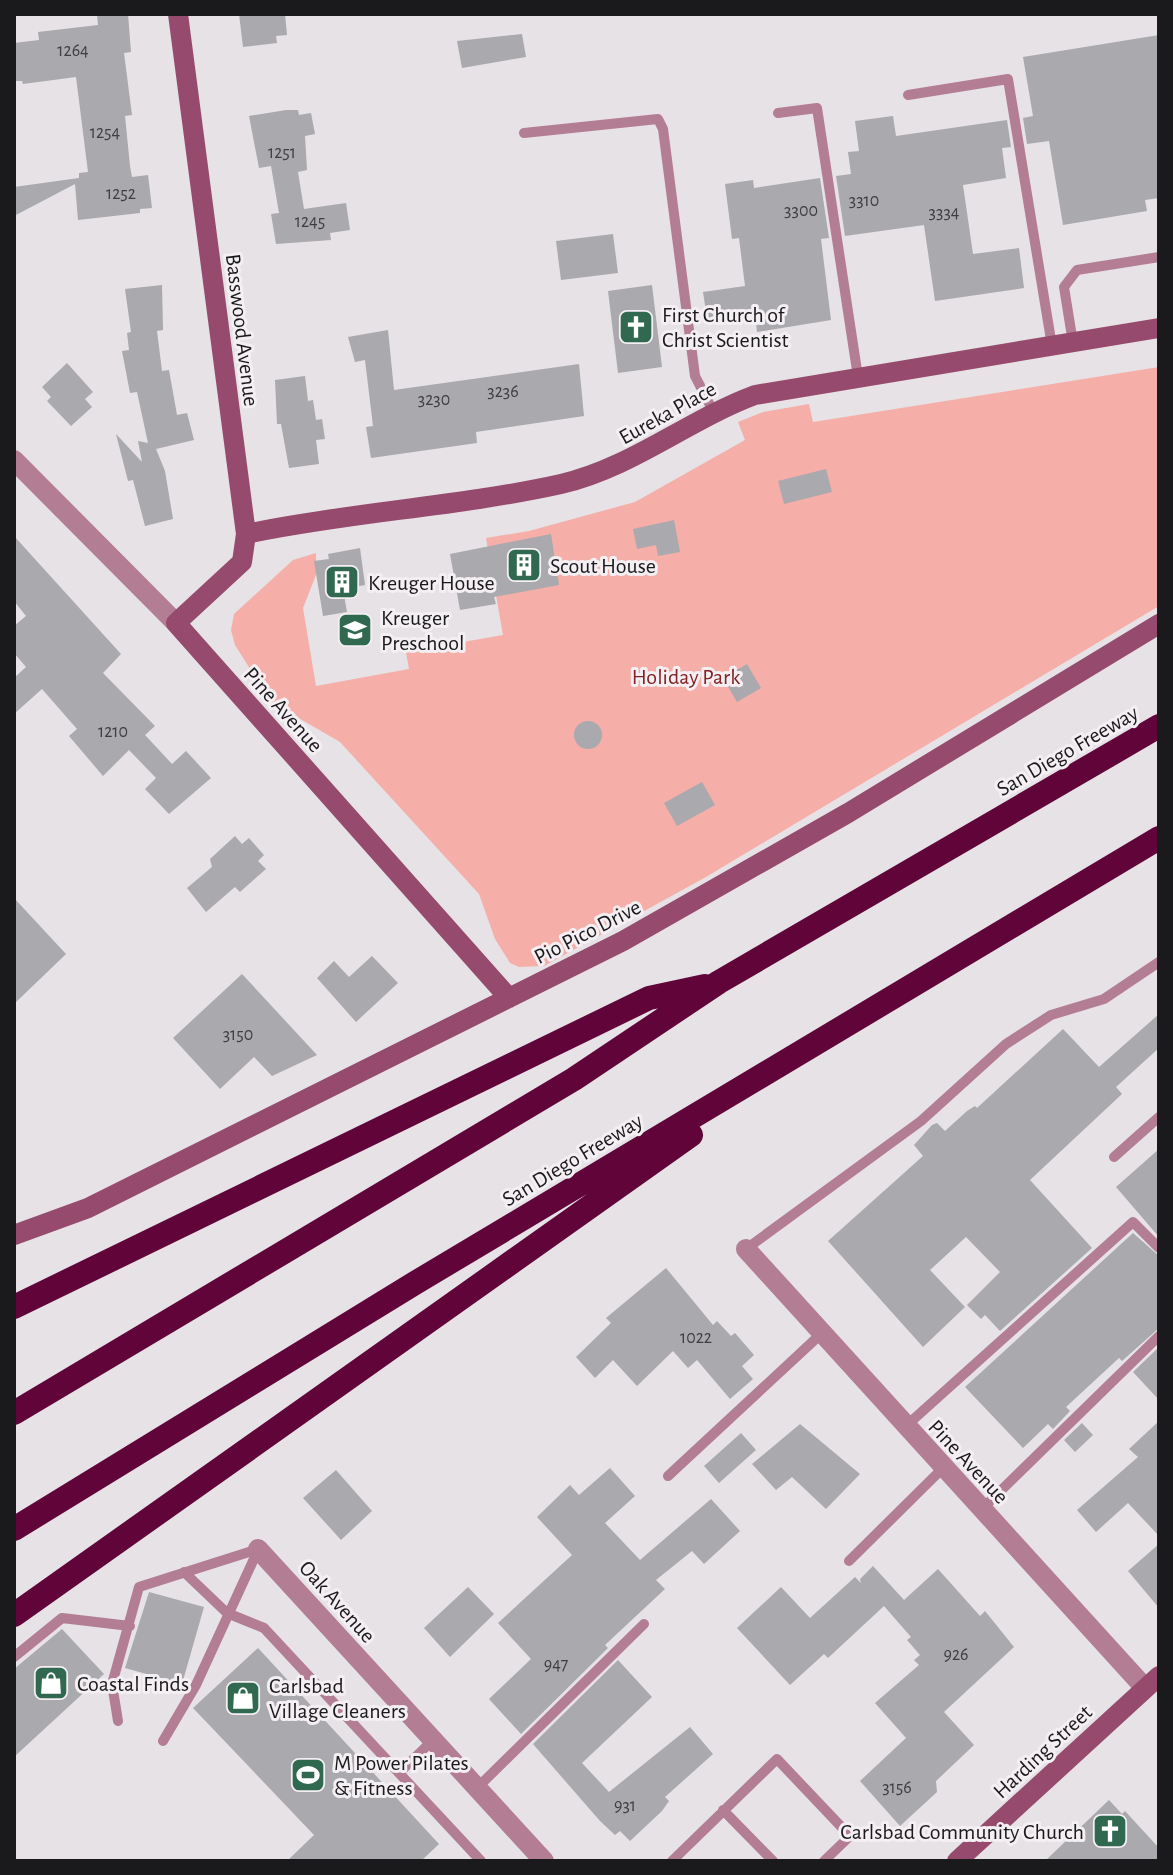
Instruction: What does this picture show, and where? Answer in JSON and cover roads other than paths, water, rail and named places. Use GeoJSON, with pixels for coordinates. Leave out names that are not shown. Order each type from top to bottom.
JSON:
{"type":"FeatureCollection","features":[{"type":"Feature","properties":{"kind":"highway","name":"San Diego Freeway"},"geometry":{"type":"LineString","coordinates":[[14,1413],[574,1079],[719,982],[1159,726]]}},
{"type":"Feature","properties":{"kind":"highway","name":"San Diego Freeway"},"geometry":{"type":"LineString","coordinates":[[14,1529],[415,1283],[1159,838]]}},
{"type":"Feature","properties":{"kind":"highway"},"geometry":{"type":"LineString","coordinates":[[14,1307],[649,998],[719,982]]}},
{"type":"Feature","properties":{"kind":"highway"},"geometry":{"type":"LineString","coordinates":[[14,1615],[840,1029]]}},
{"type":"Feature","properties":{"kind":"street","name":"Basswood Avenue"},"geometry":{"type":"LineString","coordinates":[[176,623],[242,562],[246,534],[178,14]]}},
{"type":"Feature","properties":{"kind":"street","name":"Eureka Place"},"geometry":{"type":"LineString","coordinates":[[246,534],[561,484],[621,465],[713,411],[755,395],[1159,328]]}},
{"type":"Feature","properties":{"kind":"street","name":"Pine Avenue"},"geometry":{"type":"LineString","coordinates":[[14,460],[176,623],[509,998]]}},
{"type":"Feature","properties":{"kind":"street","name":"Pio Pico Drive"},"geometry":{"type":"LineString","coordinates":[[14,1235],[88,1208],[623,941],[848,813],[1159,624]]}},
{"type":"Feature","properties":{"kind":"street","name":"Pine Avenue"},"geometry":{"type":"LineString","coordinates":[[746,1249],[981,1510],[1154,1689]]}},
{"type":"Feature","properties":{"kind":"street","name":"Oak Avenue"},"geometry":{"type":"LineString","coordinates":[[258,1549],[538,1859]]}},
{"type":"Feature","properties":{"kind":"street","name":"Harding Street"},"geometry":{"type":"LineString","coordinates":[[957,1861],[1154,1689]]}},
{"type":"Feature","properties":{"kind":"lane"},"geometry":{"type":"LineString","coordinates":[[908,95],[1008,79],[1052,346]]}},
{"type":"Feature","properties":{"kind":"lane"},"geometry":{"type":"LineString","coordinates":[[778,113],[817,108],[858,377]]}},
{"type":"Feature","properties":{"kind":"lane"},"geometry":{"type":"LineString","coordinates":[[524,133],[658,119],[663,129],[695,376],[713,411]]}},
{"type":"Feature","properties":{"kind":"lane"},"geometry":{"type":"LineString","coordinates":[[1073,343],[1064,287],[1077,270],[1159,257]]}},
{"type":"Feature","properties":{"kind":"lane"},"geometry":{"type":"LineString","coordinates":[[746,1249],[921,1121],[1006,1044],[1051,1015],[1104,999],[1159,962]]}},
{"type":"Feature","properties":{"kind":"lane"},"geometry":{"type":"LineString","coordinates":[[1114,1157],[1159,1117]]}},
{"type":"Feature","properties":{"kind":"lane"},"geometry":{"type":"LineString","coordinates":[[905,1427],[1133,1222],[1159,1248]]}},
{"type":"Feature","properties":{"kind":"lane"},"geometry":{"type":"LineString","coordinates":[[668,1476],[822,1333]]}},
{"type":"Feature","properties":{"kind":"lane"},"geometry":{"type":"LineString","coordinates":[[981,1510],[1159,1336]]}},
{"type":"Feature","properties":{"kind":"lane"},"geometry":{"type":"LineString","coordinates":[[849,1561],[943,1468]]}},
{"type":"Feature","properties":{"kind":"lane"},"geometry":{"type":"LineString","coordinates":[[118,1721],[112,1684],[139,1587],[258,1549]]}},
{"type":"Feature","properties":{"kind":"lane"},"geometry":{"type":"LineString","coordinates":[[163,1741],[196,1685],[258,1549]]}},
{"type":"Feature","properties":{"kind":"lane"},"geometry":{"type":"LineString","coordinates":[[184,1572],[227,1613],[264,1628],[481,1861]]}},
{"type":"Feature","properties":{"kind":"lane"},"geometry":{"type":"LineString","coordinates":[[14,1657],[62,1618],[130,1626]]}},
{"type":"Feature","properties":{"kind":"lane"},"geometry":{"type":"LineString","coordinates":[[477,1788],[644,1624]]}},
{"type":"Feature","properties":{"kind":"lane"},"geometry":{"type":"LineString","coordinates":[[399,1773],[433,1740]]}},
{"type":"Feature","properties":{"kind":"lane"},"geometry":{"type":"LineString","coordinates":[[672,1861],[777,1759],[850,1836],[824,1861]]}},
{"type":"Feature","properties":{"kind":"lane"},"geometry":{"type":"LineString","coordinates":[[723,1810],[773,1861]]}},
{"type":"Feature","properties":{"kind":"place","name":"First Church of Christ Scientist"},"geometry":{"type":"Point","coordinates":[636,327]}},
{"type":"Feature","properties":{"kind":"place","name":"Scout House"},"geometry":{"type":"Point","coordinates":[524,565]}},
{"type":"Feature","properties":{"kind":"place","name":"Kreuger House"},"geometry":{"type":"Point","coordinates":[342,582]}},
{"type":"Feature","properties":{"kind":"place","name":"Kreuger Preschool"},"geometry":{"type":"Point","coordinates":[355,630]}},
{"type":"Feature","properties":{"kind":"place","name":"Coastal Finds"},"geometry":{"type":"Point","coordinates":[51,1683]}},
{"type":"Feature","properties":{"kind":"place","name":"Carlsbad Village Cleaners"},"geometry":{"type":"Point","coordinates":[243,1698]}},
{"type":"Feature","properties":{"kind":"place","name":"M Power Pilates & Fitness"},"geometry":{"type":"Point","coordinates":[308,1775]}},
{"type":"Feature","properties":{"kind":"place","name":"Carlsbad Community Church"},"geometry":{"type":"Point","coordinates":[1110,1831]}},
{"type":"Feature","properties":{"kind":"park label","name":"Holiday Park"},"geometry":{"type":"Point","coordinates":[686,676]}}]}
